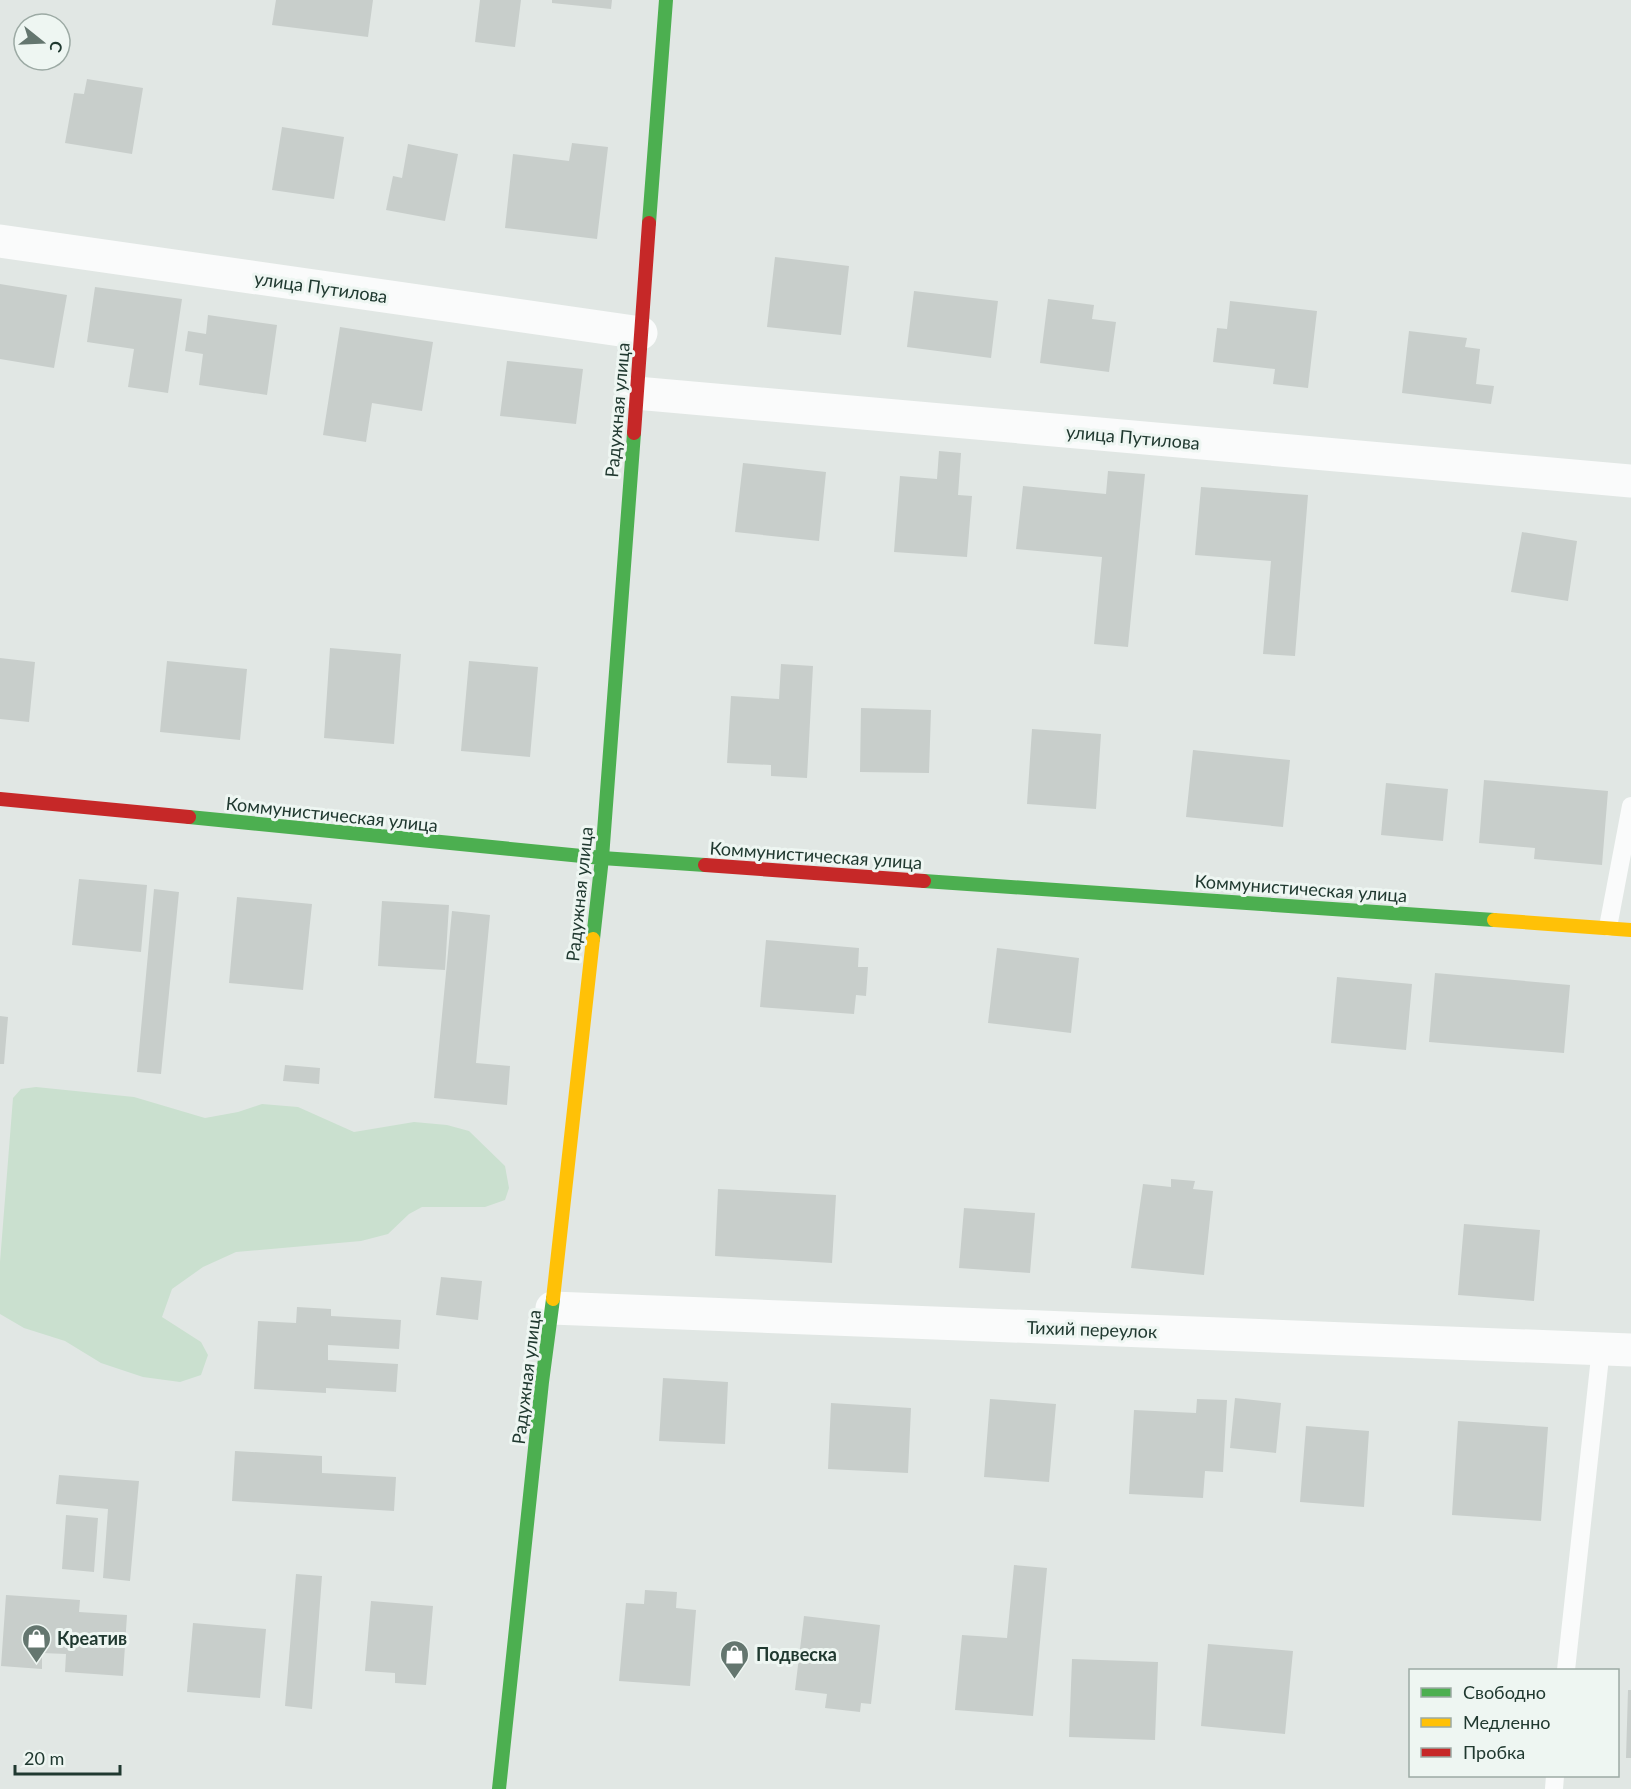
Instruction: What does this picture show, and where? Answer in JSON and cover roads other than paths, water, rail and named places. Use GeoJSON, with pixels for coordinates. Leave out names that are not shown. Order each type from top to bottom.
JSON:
{"type":"FeatureCollection","features":[{"type":"Feature","properties":{"kind":"street","name":"Радужная улица"},"geometry":{"type":"LineString","coordinates":[[499,1789],[542,1382],[602,858],[666,0]]}},
{"type":"Feature","properties":{"kind":"street","name":"улица Путилова"},"geometry":{"type":"LineString","coordinates":[[0,241],[641,333]]}},
{"type":"Feature","properties":{"kind":"street","name":"улица Путилова"},"geometry":{"type":"LineString","coordinates":[[636,393],[1631,480]]}},
{"type":"Feature","properties":{"kind":"street","name":"Коммунистическая улица"},"geometry":{"type":"LineString","coordinates":[[0,799],[602,858],[1631,930]]}},
{"type":"Feature","properties":{"kind":"street","name":"Тихий переулок"},"geometry":{"type":"LineString","coordinates":[[552,1308],[1616,1349]]}},
{"type":"Feature","properties":{"kind":"lane"},"geometry":{"type":"LineString","coordinates":[[1608,927],[1631,806]]}},
{"type":"Feature","properties":{"kind":"lane"},"geometry":{"type":"LineString","coordinates":[[1566,1669],[1616,1349]]}},
{"type":"Feature","properties":{"kind":"place","name":"Креатив"},"geometry":{"type":"Point","coordinates":[36,1664]}},
{"type":"Feature","properties":{"kind":"place","name":"Подвеска"},"geometry":{"type":"Point","coordinates":[735,1680]}}]}
